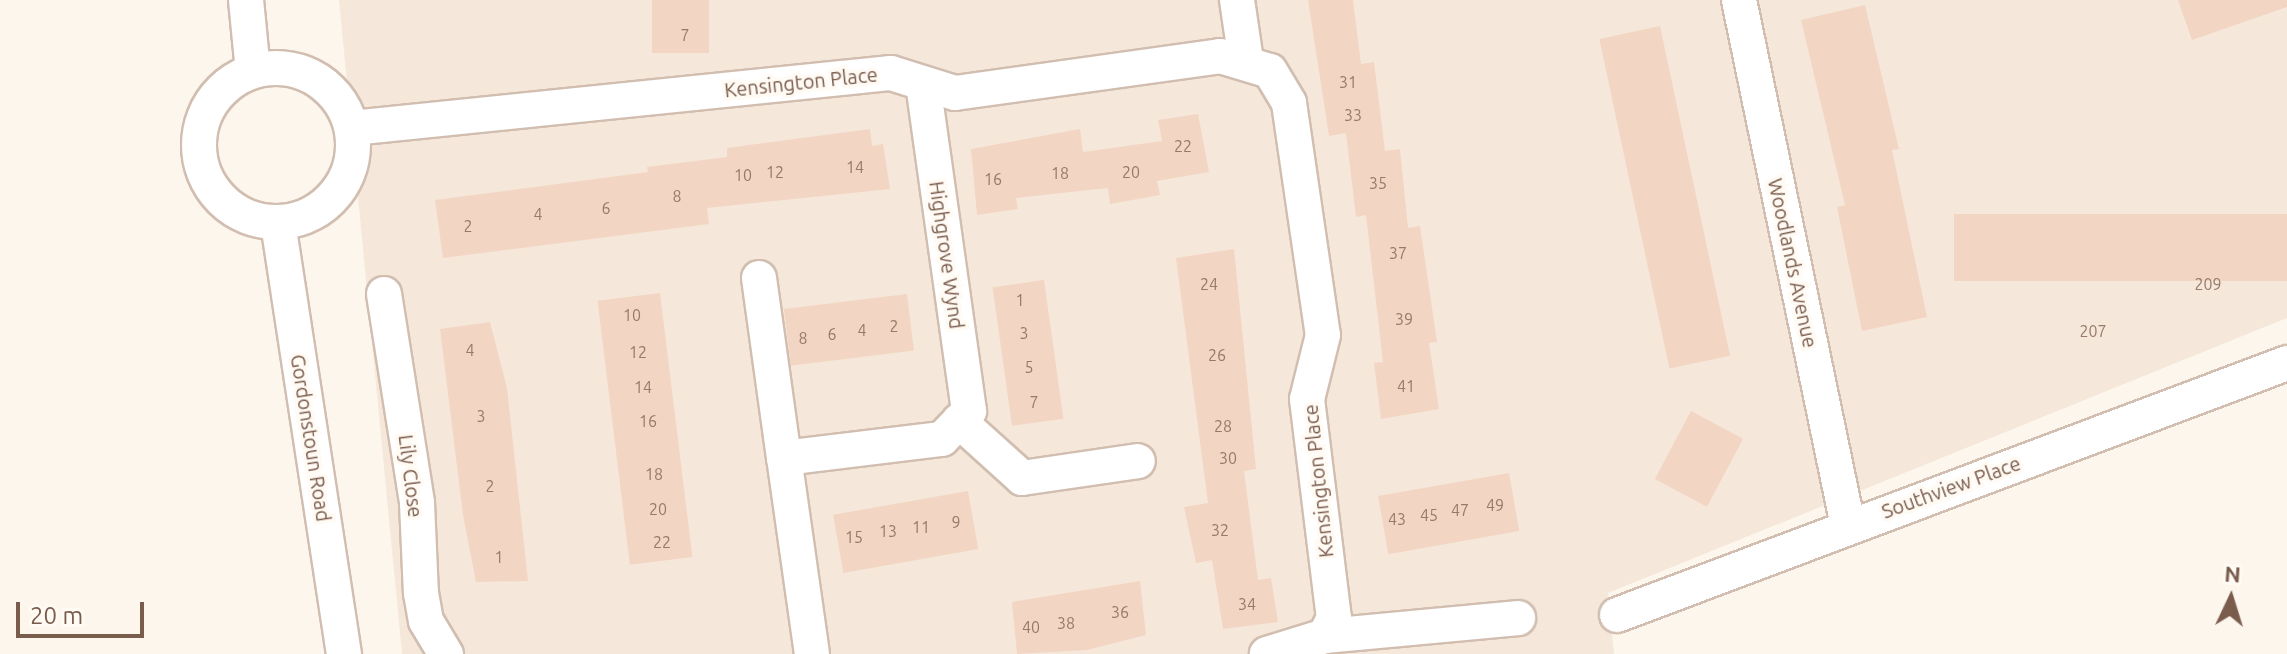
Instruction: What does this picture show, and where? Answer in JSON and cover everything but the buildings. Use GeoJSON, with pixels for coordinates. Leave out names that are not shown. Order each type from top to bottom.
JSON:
{"type":"FeatureCollection","features":[{"type":"Feature","properties":{"kind":"street"},"geometry":{"type":"LineString","coordinates":[[246,0],[253,71]]}},
{"type":"Feature","properties":{"kind":"street"},"geometry":{"type":"LineString","coordinates":[[1237,0],[1246,61]]}},
{"type":"Feature","properties":{"kind":"street","name":"Woodlands Avenue"},"geometry":{"type":"LineString","coordinates":[[1739,0],[1848,526]]}},
{"type":"Feature","properties":{"kind":"street","name":"Kensington Place"},"geometry":{"type":"LineString","coordinates":[[352,128],[891,73],[955,93],[1220,56],[1246,61],[1270,71],[1289,103],[1323,335],[1307,399],[1334,618],[1325,636]]}},
{"type":"Feature","properties":{"kind":"street"},"geometry":{"type":"LineString","coordinates":[[278,67],[326,85],[352,128],[354,151],[337,193],[321,209],[278,223],[231,208],[202,169],[203,121],[214,99],[253,71],[278,67]]}},
{"type":"Feature","properties":{"kind":"street","name":"Highgrove Wynd"},"geometry":{"type":"LineString","coordinates":[[923,85],[969,411],[959,421]]}},
{"type":"Feature","properties":{"kind":"street","name":"Gordonstoun Road"},"geometry":{"type":"LineString","coordinates":[[278,223],[344,654]]}},
{"type":"Feature","properties":{"kind":"street"},"geometry":{"type":"LineString","coordinates":[[759,278],[812,654]]}},
{"type":"Feature","properties":{"kind":"street","name":"Lily Close"},"geometry":{"type":"LineString","coordinates":[[384,294],[417,503],[421,593],[426,621],[446,654]]}},
{"type":"Feature","properties":{"kind":"street","name":"Southview Place"},"geometry":{"type":"LineString","coordinates":[[1617,615],[2287,363]]}},
{"type":"Feature","properties":{"kind":"street"},"geometry":{"type":"LineString","coordinates":[[784,458],[942,439],[959,421],[1022,478],[1138,461]]}},
{"type":"Feature","properties":{"kind":"street"},"geometry":{"type":"LineString","coordinates":[[1267,654],[1325,636],[1518,618]]}},
{"type":"Feature","properties":{"kind":"shaded area"},"geometry":{"type":"Polygon","coordinates":[[[339,0],[2287,0],[2287,318],[1608,593],[1614,654],[402,654],[339,0]]]}}]}
